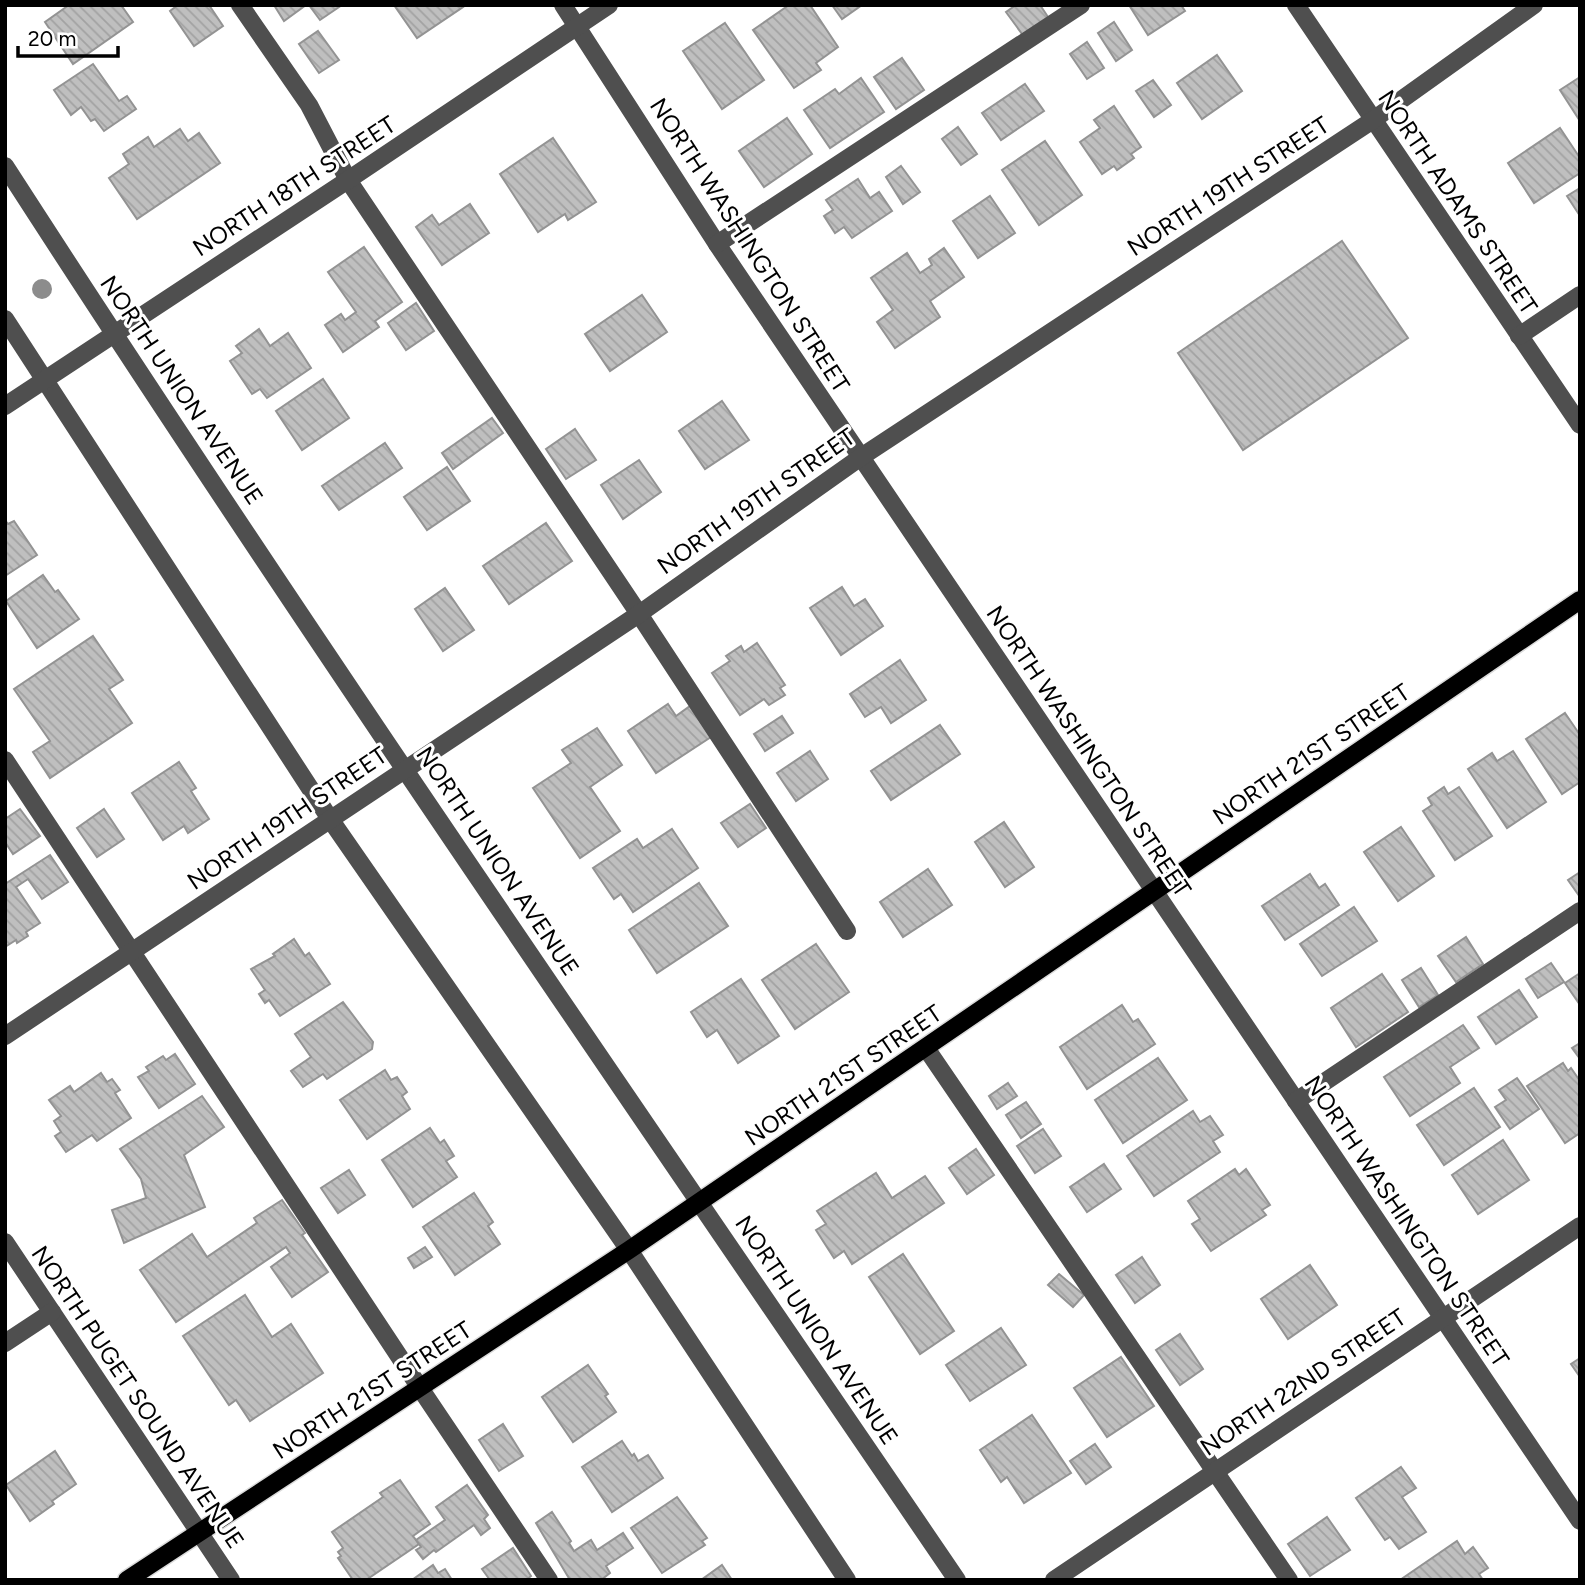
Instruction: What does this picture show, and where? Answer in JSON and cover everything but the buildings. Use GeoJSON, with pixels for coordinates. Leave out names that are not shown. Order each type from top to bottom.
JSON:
{"type":"FeatureCollection","features":[{"type":"Feature","properties":{"kind":"main road","name":"NORTH 21ST STREET"},"geometry":{"type":"LineString","coordinates":[[127,1580],[629,1250],[1580,600]]}},
{"type":"Feature","properties":{"kind":"street"},"geometry":{"type":"LineString","coordinates":[[240,5],[309,105],[348,180],[639,614],[847,931]]}},
{"type":"Feature","properties":{"kind":"street","name":"NORTH WASHINGTON STREET"},"geometry":{"type":"LineString","coordinates":[[563,5],[717,244],[1580,1521]]}},
{"type":"Feature","properties":{"kind":"street","name":"NORTH 18TH STREET"},"geometry":{"type":"LineString","coordinates":[[5,405],[609,5]]}},
{"type":"Feature","properties":{"kind":"street"},"geometry":{"type":"LineString","coordinates":[[717,244],[1080,5]]}},
{"type":"Feature","properties":{"kind":"street","name":"NORTH ADAMS STREET"},"geometry":{"type":"LineString","coordinates":[[1296,5],[1580,425]]}},
{"type":"Feature","properties":{"kind":"street","name":"NORTH 19TH STREET"},"geometry":{"type":"LineString","coordinates":[[5,1036],[639,614],[861,457],[1373,120],[1534,5]]}},
{"type":"Feature","properties":{"kind":"street","name":"NORTH UNION AVENUE"},"geometry":{"type":"LineString","coordinates":[[5,166],[114,335],[405,768],[957,1580]]}},
{"type":"Feature","properties":{"kind":"street"},"geometry":{"type":"LineString","coordinates":[[1519,336],[1580,295]]}},
{"type":"Feature","properties":{"kind":"street"},"geometry":{"type":"LineString","coordinates":[[5,319],[330,820],[629,1250],[847,1580]]}},
{"type":"Feature","properties":{"kind":"street"},"geometry":{"type":"LineString","coordinates":[[5,760],[419,1388],[549,1580]]}},
{"type":"Feature","properties":{"kind":"street"},"geometry":{"type":"LineString","coordinates":[[1296,1101],[1580,911]]}},
{"type":"Feature","properties":{"kind":"street"},"geometry":{"type":"LineString","coordinates":[[926,1048],[1289,1580]]}},
{"type":"Feature","properties":{"kind":"street","name":"NORTH 22ND STREET"},"geometry":{"type":"LineString","coordinates":[[1054,1580],[1580,1226]]}},
{"type":"Feature","properties":{"kind":"street","name":"NORTH PUGET SOUND AVENUE"},"geometry":{"type":"LineString","coordinates":[[5,1242],[231,1580]]}},
{"type":"Feature","properties":{"kind":"street"},"geometry":{"type":"LineString","coordinates":[[5,1343],[52,1312]]}}]}
